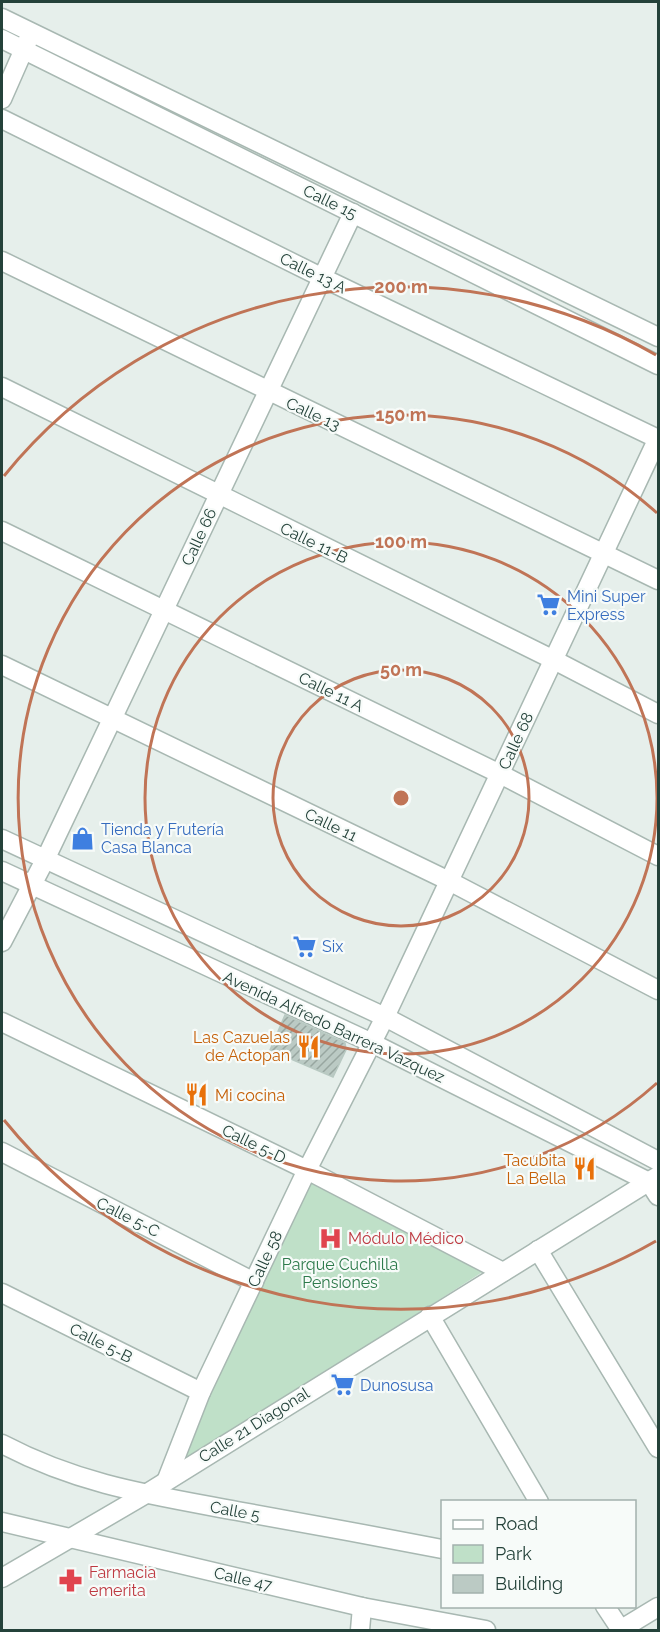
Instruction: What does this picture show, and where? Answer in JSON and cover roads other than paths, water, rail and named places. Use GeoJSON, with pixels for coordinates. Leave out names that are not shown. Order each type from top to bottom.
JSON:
{"type":"FeatureCollection","features":[{"type":"Feature","properties":{"kind":"street","name":"Calle 15"},"geometry":{"type":"LineString","coordinates":[[2,18],[28,41],[353,213],[658,365]]}},
{"type":"Feature","properties":{"kind":"street","name":"Calle 15"},"geometry":{"type":"LineString","coordinates":[[2,39],[28,41],[658,337]]}},
{"type":"Feature","properties":{"kind":"street"},"geometry":{"type":"LineString","coordinates":[[2,99],[28,41]]}},
{"type":"Feature","properties":{"kind":"street","name":"Calle 13 A"},"geometry":{"type":"LineString","coordinates":[[2,119],[323,278],[658,439]]}},
{"type":"Feature","properties":{"kind":"street","name":"Calle 66"},"geometry":{"type":"LineString","coordinates":[[2,942],[45,860],[353,213]]}},
{"type":"Feature","properties":{"kind":"street","name":"Calle 13"},"geometry":{"type":"LineString","coordinates":[[2,261],[658,580]]}},
{"type":"Feature","properties":{"kind":"street","name":"Calle 11-B"},"geometry":{"type":"LineString","coordinates":[[2,387],[554,660],[658,714]]}},
{"type":"Feature","properties":{"kind":"street","name":"Calle 68"},"geometry":{"type":"LineString","coordinates":[[370,1042],[385,1017],[658,439]]}},
{"type":"Feature","properties":{"kind":"street","name":"Calle 11 A"},"geometry":{"type":"LineString","coordinates":[[2,531],[500,774],[658,856]]}},
{"type":"Feature","properties":{"kind":"street","name":"Calle 11"},"geometry":{"type":"LineString","coordinates":[[2,665],[449,881],[658,990]]}},
{"type":"Feature","properties":{"kind":"street","name":"Avenida Alfredo Barrera Vazquez"},"geometry":{"type":"LineString","coordinates":[[2,839],[385,1017],[658,1161]]}},
{"type":"Feature","properties":{"kind":"street","name":"Avenida Alfredo Barrera Vazquez"},"geometry":{"type":"LineString","coordinates":[[2,871],[370,1042],[655,1185]]}},
{"type":"Feature","properties":{"kind":"street","name":"Calle 5-D"},"geometry":{"type":"LineString","coordinates":[[2,1022],[307,1170],[503,1272]]}},
{"type":"Feature","properties":{"kind":"street","name":"Calle 58"},"geometry":{"type":"LineString","coordinates":[[167,1479],[201,1392],[370,1042]]}},
{"type":"Feature","properties":{"kind":"street","name":"Calle 5-C"},"geometry":{"type":"LineString","coordinates":[[2,1152],[254,1282]]}},
{"type":"Feature","properties":{"kind":"street","name":"Calle 21 Diagonal"},"geometry":{"type":"LineString","coordinates":[[2,1578],[146,1494],[538,1250],[655,1185]]}},
{"type":"Feature","properties":{"kind":"street"},"geometry":{"type":"LineString","coordinates":[[538,1250],[658,1448]]}},
{"type":"Feature","properties":{"kind":"street","name":"Calle 5-B"},"geometry":{"type":"LineString","coordinates":[[2,1293],[201,1392]]}},
{"type":"Feature","properties":{"kind":"street"},"geometry":{"type":"LineString","coordinates":[[430,1316],[538,1500]]}},
{"type":"Feature","properties":{"kind":"street","name":"Calle 5"},"geometry":{"type":"LineString","coordinates":[[2,1444],[32,1460],[84,1480],[146,1494],[441,1549]]}},
{"type":"Feature","properties":{"kind":"street","name":"Calle 5"},"geometry":{"type":"LineString","coordinates":[[2,1453],[32,1460]]}},
{"type":"Feature","properties":{"kind":"street","name":"Calle 47"},"geometry":{"type":"LineString","coordinates":[[2,1522],[362,1607],[486,1630]]}},
{"type":"Feature","properties":{"kind":"street"},"geometry":{"type":"LineString","coordinates":[[360,1630],[362,1607]]}},
{"type":"Feature","properties":{"kind":"street"},"geometry":{"type":"LineString","coordinates":[[606,1608],[621,1630],[658,1607]]}},
{"type":"Feature","properties":{"kind":"place","name":"Mini Super Express"},"geometry":{"type":"Point","coordinates":[549,605]}},
{"type":"Feature","properties":{"kind":"place","name":"Tienda y Frutería Casa Blanca"},"geometry":{"type":"Point","coordinates":[83,838]}},
{"type":"Feature","properties":{"kind":"place","name":"Six"},"geometry":{"type":"Point","coordinates":[304,946]}},
{"type":"Feature","properties":{"kind":"place","name":"Las Cazuelas de Actopan"},"geometry":{"type":"Point","coordinates":[308,1046]}},
{"type":"Feature","properties":{"kind":"place","name":"Mi cocina"},"geometry":{"type":"Point","coordinates":[197,1095]}},
{"type":"Feature","properties":{"kind":"place","name":"Tacubita La Bella"},"geometry":{"type":"Point","coordinates":[584,1169]}},
{"type":"Feature","properties":{"kind":"place","name":"Módulo Médico"},"geometry":{"type":"Point","coordinates":[330,1238]}},
{"type":"Feature","properties":{"kind":"place","name":"Dunosusa"},"geometry":{"type":"Point","coordinates":[342,1385]}},
{"type":"Feature","properties":{"kind":"place","name":"Farmacia emerita"},"geometry":{"type":"Point","coordinates":[71,1581]}},
{"type":"Feature","properties":{"kind":"park label","name":"Parque Cuchilla Pensiones"},"geometry":{"type":"Point","coordinates":[340,1273]}}]}
